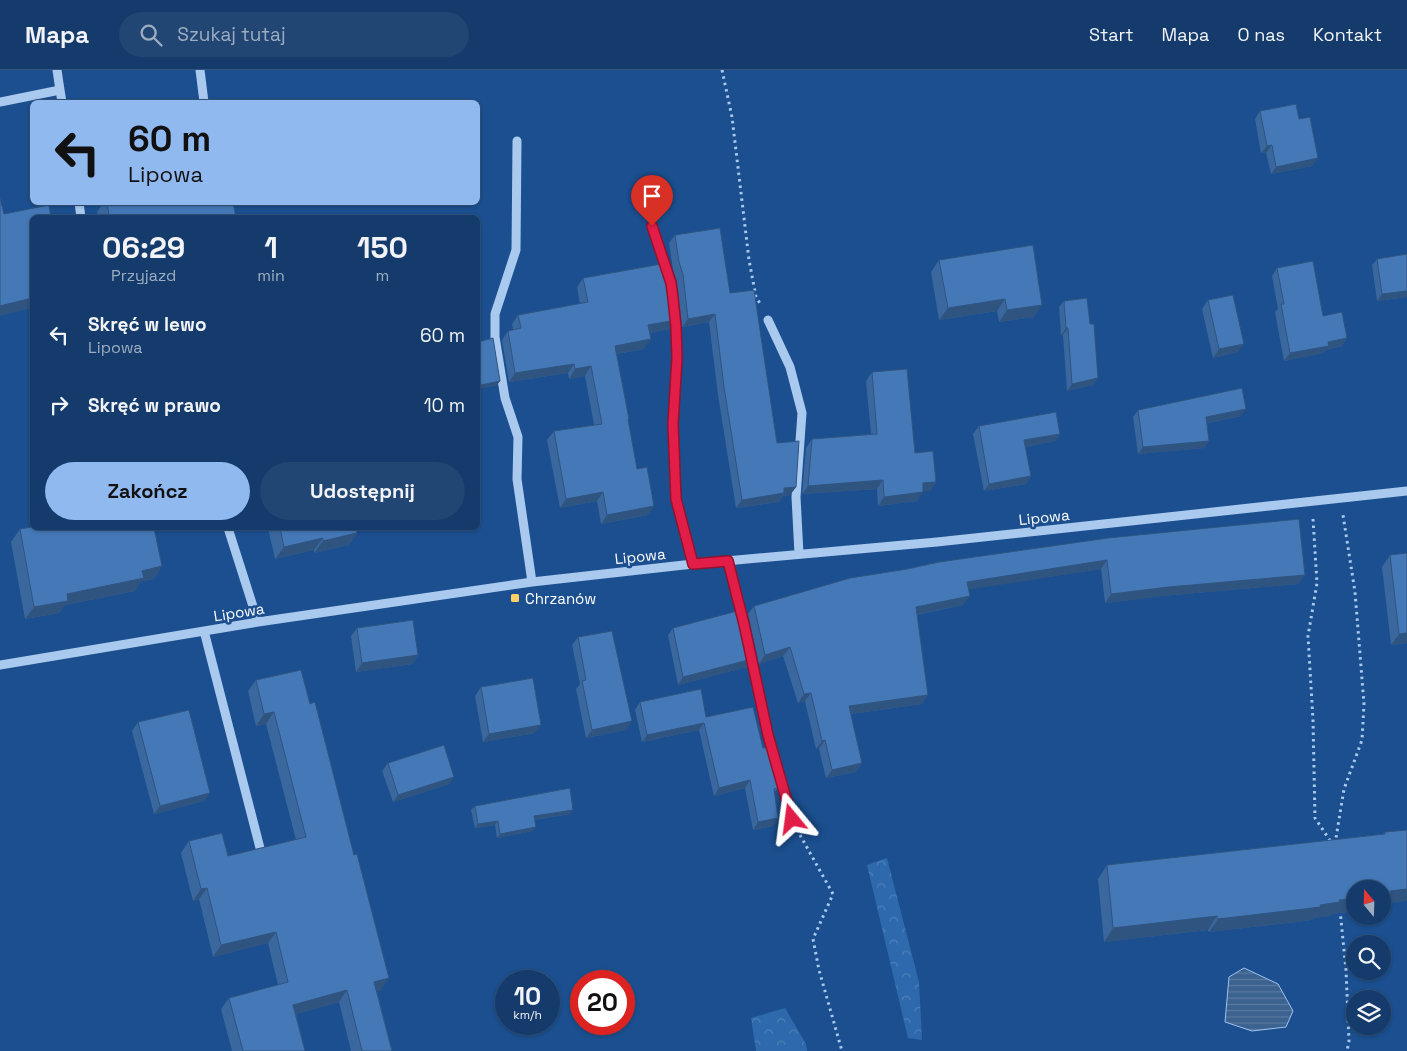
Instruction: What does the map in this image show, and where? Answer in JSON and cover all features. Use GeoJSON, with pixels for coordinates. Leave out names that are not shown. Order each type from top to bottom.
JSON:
{"type":"FeatureCollection","features":[{"type":"Feature","properties":{"kind":"street"},"geometry":{"type":"LineString","coordinates":[[57,70],[62,100]]}},
{"type":"Feature","properties":{"kind":"street"},"geometry":{"type":"LineString","coordinates":[[200,70],[204,100]]}},
{"type":"Feature","properties":{"kind":"street"},"geometry":{"type":"LineString","coordinates":[[0,102],[60,90]]}},
{"type":"Feature","properties":{"kind":"street"},"geometry":{"type":"LineString","coordinates":[[517,141],[516,250],[495,314],[495,336],[505,398],[518,437],[517,479],[532,582]]}},
{"type":"Feature","properties":{"kind":"street"},"geometry":{"type":"LineString","coordinates":[[652,226],[671,283]]}},
{"type":"Feature","properties":{"kind":"street"},"geometry":{"type":"LineString","coordinates":[[673,301],[677,358],[673,424],[676,499],[693,564]]}},
{"type":"Feature","properties":{"kind":"street"},"geometry":{"type":"LineString","coordinates":[[768,320],[790,367],[802,413],[796,497],[799,554]]}},
{"type":"Feature","properties":{"kind":"street","name":"Lipowa"},"geometry":{"type":"LineString","coordinates":[[0,665],[258,622],[532,582],[693,564],[947,541],[1407,491]]}},
{"type":"Feature","properties":{"kind":"street"},"geometry":{"type":"LineString","coordinates":[[229,530],[258,622]]}},
{"type":"Feature","properties":{"kind":"street"},"geometry":{"type":"LineString","coordinates":[[728,561],[768,735],[792,819]]}},
{"type":"Feature","properties":{"kind":"street"},"geometry":{"type":"LineString","coordinates":[[204,631],[260,848]]}},
{"type":"Feature","properties":{"kind":"path"},"geometry":{"type":"LineString","coordinates":[[722,70],[732,118],[749,260],[756,297],[768,320]]}},
{"type":"Feature","properties":{"kind":"path"},"geometry":{"type":"LineString","coordinates":[[1311,502],[1317,583],[1308,636],[1314,720],[1315,818],[1334,846],[1344,789],[1362,740],[1364,704],[1355,592],[1341,498]]}},
{"type":"Feature","properties":{"kind":"path"},"geometry":{"type":"LineString","coordinates":[[792,819],[832,894],[814,939],[820,970],[842,1051]]}},
{"type":"Feature","properties":{"kind":"path"},"geometry":{"type":"LineString","coordinates":[[1340,903],[1346,970],[1349,1042],[1347,1051]]}},
{"type":"Feature","properties":{"kind":"green space"},"geometry":{"type":"Polygon","coordinates":[[[887,858],[919,982],[922,1040],[908,1038],[867,865],[887,858]]]}},
{"type":"Feature","properties":{"kind":"green space"},"geometry":{"type":"Polygon","coordinates":[[[785,1008],[806,1044],[807,1051],[756,1051],[751,1018],[785,1008]]]}},
{"type":"Feature","properties":{"kind":"shaded area"},"geometry":{"type":"Polygon","coordinates":[[[1244,968],[1278,984],[1293,1011],[1286,1027],[1252,1031],[1225,1022],[1229,977],[1244,968]]]}},
{"type":"Feature","properties":{"kind":"building"},"geometry":{"type":"Polygon","coordinates":[[[1296,104],[1299,119],[1310,117],[1318,158],[1276,167],[1272,145],[1267,146],[1260,111],[1296,104]]]}},
{"type":"Feature","properties":{"kind":"building"},"geometry":{"type":"Polygon","coordinates":[[[0,198],[4,214],[49,205],[51,215],[30,215],[30,298],[0,306],[0,198]]]}},
{"type":"Feature","properties":{"kind":"building"},"geometry":{"type":"Polygon","coordinates":[[[107,205],[234,205],[235,215],[109,215],[107,205]]]}},
{"type":"Feature","properties":{"kind":"building"},"geometry":{"type":"Polygon","coordinates":[[[720,228],[730,293],[754,290],[777,443],[799,441],[796,487],[784,488],[784,493],[742,500],[724,387],[715,314],[688,319],[683,274],[679,262],[675,235],[720,228]]]}},
{"type":"Feature","properties":{"kind":"building"},"geometry":{"type":"Polygon","coordinates":[[[1033,245],[1042,305],[1007,310],[1005,299],[948,308],[939,260],[1033,245]]]}},
{"type":"Feature","properties":{"kind":"building"},"geometry":{"type":"Polygon","coordinates":[[[1407,254],[1407,291],[1382,294],[1377,259],[1407,254]]]}},
{"type":"Feature","properties":{"kind":"building"},"geometry":{"type":"Polygon","coordinates":[[[1313,261],[1323,316],[1342,312],[1347,338],[1328,342],[1329,346],[1290,353],[1277,268],[1313,261]]]}},
{"type":"Feature","properties":{"kind":"building"},"geometry":{"type":"Polygon","coordinates":[[[667,263],[671,275],[676,320],[648,325],[651,339],[615,346],[637,469],[647,467],[654,506],[607,515],[603,492],[566,499],[554,431],[602,424],[591,366],[575,369],[574,364],[515,373],[508,331],[521,328],[518,315],[588,302],[583,278],[667,263]]]}},
{"type":"Feature","properties":{"kind":"building"},"geometry":{"type":"Polygon","coordinates":[[[1233,295],[1244,344],[1219,349],[1208,300],[1233,295]]]}},
{"type":"Feature","properties":{"kind":"building"},"geometry":{"type":"Polygon","coordinates":[[[1087,298],[1090,324],[1094,324],[1098,378],[1072,384],[1064,301],[1087,298]]]}},
{"type":"Feature","properties":{"kind":"building"},"geometry":{"type":"Polygon","coordinates":[[[493,338],[500,381],[481,385],[480,341],[493,338]]]}},
{"type":"Feature","properties":{"kind":"building"},"geometry":{"type":"Polygon","coordinates":[[[907,369],[915,453],[933,451],[936,482],[923,483],[923,492],[884,497],[883,480],[808,486],[812,439],[877,434],[872,372],[907,369]]]}},
{"type":"Feature","properties":{"kind":"building"},"geometry":{"type":"Polygon","coordinates":[[[1242,388],[1246,409],[1206,417],[1209,441],[1143,447],[1138,410],[1242,388]]]}},
{"type":"Feature","properties":{"kind":"building"},"geometry":{"type":"Polygon","coordinates":[[[1056,412],[1060,434],[1024,440],[1031,476],[989,484],[979,426],[1056,412]]]}},
{"type":"Feature","properties":{"kind":"building"},"geometry":{"type":"Polygon","coordinates":[[[1299,519],[1305,575],[1111,594],[1107,560],[967,582],[970,596],[916,607],[928,695],[849,706],[862,763],[832,770],[825,740],[822,741],[811,693],[804,694],[790,647],[765,655],[754,606],[850,578],[939,562],[1108,538],[1299,519]]]}},
{"type":"Feature","properties":{"kind":"building"},"geometry":{"type":"Polygon","coordinates":[[[30,527],[30,530],[154,530],[162,566],[142,571],[144,578],[67,594],[68,601],[34,607],[20,529],[30,527]]]}},
{"type":"Feature","properties":{"kind":"building"},"geometry":{"type":"Polygon","coordinates":[[[280,530],[356,530],[357,533],[323,541],[323,538],[284,547],[280,530]]]}},
{"type":"Feature","properties":{"kind":"building"},"geometry":{"type":"Polygon","coordinates":[[[1407,553],[1407,633],[1399,634],[1390,555],[1407,553]]]}},
{"type":"Feature","properties":{"kind":"building"},"geometry":{"type":"Polygon","coordinates":[[[741,610],[752,659],[683,677],[673,628],[741,610]]]}},
{"type":"Feature","properties":{"kind":"building"},"geometry":{"type":"Polygon","coordinates":[[[413,620],[418,655],[362,663],[357,628],[413,620]]]}},
{"type":"Feature","properties":{"kind":"building"},"geometry":{"type":"Polygon","coordinates":[[[612,631],[632,721],[592,730],[582,681],[586,680],[578,637],[612,631]]]}},
{"type":"Feature","properties":{"kind":"building"},"geometry":{"type":"Polygon","coordinates":[[[301,670],[310,704],[315,702],[354,855],[357,854],[389,978],[374,982],[392,1051],[362,1051],[347,990],[293,1005],[305,1051],[243,1051],[229,998],[288,982],[276,932],[221,945],[207,888],[201,889],[189,841],[222,833],[228,856],[306,837],[274,712],[264,714],[256,680],[301,670]]]}},
{"type":"Feature","properties":{"kind":"building"},"geometry":{"type":"Polygon","coordinates":[[[533,678],[541,725],[489,734],[481,687],[533,678]]]}},
{"type":"Feature","properties":{"kind":"building"},"geometry":{"type":"Polygon","coordinates":[[[701,689],[706,717],[753,707],[763,748],[768,747],[778,788],[774,789],[778,818],[758,822],[750,780],[719,788],[704,723],[647,735],[640,702],[701,689]]]}},
{"type":"Feature","properties":{"kind":"building"},"geometry":{"type":"Polygon","coordinates":[[[189,710],[210,793],[160,806],[138,722],[189,710]]]}},
{"type":"Feature","properties":{"kind":"building"},"geometry":{"type":"Polygon","coordinates":[[[444,745],[454,777],[398,795],[388,763],[444,745]]]}},
{"type":"Feature","properties":{"kind":"building"},"geometry":{"type":"Polygon","coordinates":[[[570,788],[573,810],[534,816],[536,827],[500,834],[498,821],[478,824],[475,806],[570,788]]]}},
{"type":"Feature","properties":{"kind":"building"},"geometry":{"type":"Polygon","coordinates":[[[1407,830],[1407,889],[1391,891],[1391,880],[1346,880],[1346,900],[1320,905],[1321,907],[1218,919],[1217,916],[1113,928],[1107,865],[1385,834],[1385,832],[1407,830]]]}},
{"type":"Feature","properties":{"kind":"place","name":"Chrzanów"},"geometry":{"type":"Point","coordinates":[515,598]}},
{"type":"Feature","properties":{"kind":"route"},"geometry":{"type":"LineString","coordinates":[[652,226],[671,283],[676,327],[677,358],[673,424],[676,499],[693,564],[728,561],[768,735],[792,819]]}}]}
